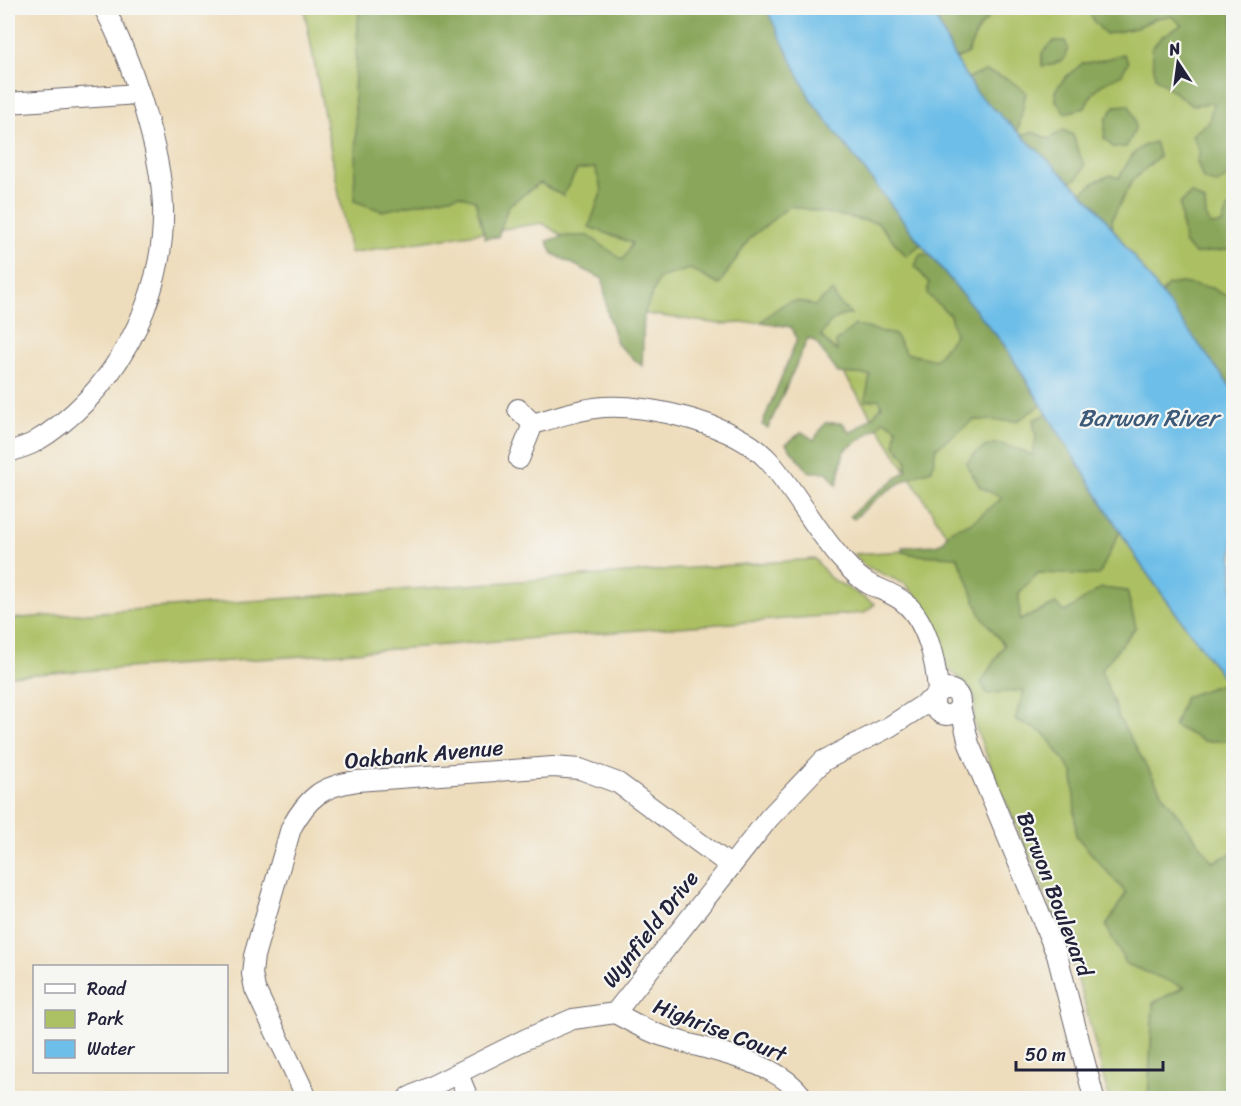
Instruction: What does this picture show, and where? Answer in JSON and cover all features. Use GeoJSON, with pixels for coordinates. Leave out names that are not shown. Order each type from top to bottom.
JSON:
{"type":"FeatureCollection","features":[{"type":"Feature","properties":{"kind":"street"},"geometry":{"type":"LineString","coordinates":[[8,453],[32,443],[73,414],[113,370],[141,321],[154,279],[161,243],[163,207],[151,136],[123,46],[104,8]]}},
{"type":"Feature","properties":{"kind":"street"},"geometry":{"type":"LineString","coordinates":[[8,103],[138,94]]}},
{"type":"Feature","properties":{"kind":"street","name":"Barwon Boulevard"},"geometry":{"type":"LineString","coordinates":[[533,424],[604,407],[641,409],[663,411],[693,420],[745,442],[769,460],[838,555],[854,573],[869,584],[905,603],[919,622],[929,646],[946,702],[969,744],[1057,955],[1094,1098]]}},
{"type":"Feature","properties":{"kind":"street"},"geometry":{"type":"LineString","coordinates":[[518,409],[533,424],[519,459]]}},
{"type":"Feature","properties":{"kind":"street","name":"Wynfield Drive"},"geometry":{"type":"LineString","coordinates":[[408,1098],[526,1039],[573,1019],[615,1013],[783,802],[823,761],[889,727],[946,702]]}},
{"type":"Feature","properties":{"kind":"street","name":"Oakbank Avenue"},"geometry":{"type":"LineString","coordinates":[[307,1098],[255,990],[252,974],[254,956],[291,828],[311,798],[325,789],[357,781],[553,767],[580,769],[618,783],[731,866]]}},
{"type":"Feature","properties":{"kind":"street","name":"Highrise Court"},"geometry":{"type":"LineString","coordinates":[[615,1013],[657,1034],[764,1068],[784,1078],[797,1089],[803,1098]]}},
{"type":"Feature","properties":{"kind":"street"},"geometry":{"type":"LineString","coordinates":[[458,1074],[468,1098]]}},
{"type":"Feature","properties":{"kind":"green space"},"geometry":{"type":"Polygon","coordinates":[[[304,8],[766,8],[811,100],[921,244],[1005,346],[1141,565],[1233,691],[1233,1098],[1109,1098],[1063,935],[973,720],[975,699],[973,692],[943,665],[946,660],[926,610],[919,599],[905,584],[865,566],[854,554],[955,548],[810,320],[720,324],[617,310],[591,253],[542,223],[350,253],[304,8]]]}},
{"type":"Feature","properties":{"kind":"green space"},"geometry":{"type":"Polygon","coordinates":[[[359,8],[429,8],[431,10],[431,8],[766,8],[811,100],[921,244],[906,256],[878,223],[790,206],[750,238],[719,285],[690,269],[659,278],[644,314],[642,366],[617,344],[607,311],[603,279],[553,254],[547,241],[563,236],[589,236],[623,260],[632,243],[589,227],[602,190],[595,168],[577,170],[563,196],[540,183],[508,206],[498,237],[485,238],[475,200],[459,195],[382,211],[354,201],[356,129],[354,92],[359,8]]]}},
{"type":"Feature","properties":{"kind":"green space"},"geometry":{"type":"Polygon","coordinates":[[[931,8],[1233,8],[1233,390],[1095,205],[977,93],[955,59],[931,8]]]}},
{"type":"Feature","properties":{"kind":"green space"},"geometry":{"type":"Polygon","coordinates":[[[931,8],[996,8],[978,30],[967,54],[956,59],[931,8]]]}},
{"type":"Feature","properties":{"kind":"green space"},"geometry":{"type":"Polygon","coordinates":[[[1087,8],[1233,8],[1233,173],[1217,184],[1203,179],[1197,161],[1200,152],[1192,135],[1209,122],[1213,103],[1191,105],[1155,77],[1152,48],[1161,37],[1182,25],[1171,16],[1156,18],[1136,28],[1106,34],[1095,23],[1087,8]]]}},
{"type":"Feature","properties":{"kind":"green space"},"geometry":{"type":"Polygon","coordinates":[[[1054,41],[1065,41],[1068,48],[1064,59],[1052,65],[1042,66],[1042,53],[1054,41]]]}},
{"type":"Feature","properties":{"kind":"green space"},"geometry":{"type":"Polygon","coordinates":[[[1124,54],[1128,62],[1122,74],[1099,87],[1085,108],[1065,113],[1056,101],[1056,89],[1067,76],[1083,63],[1124,54]]]}},
{"type":"Feature","properties":{"kind":"green space"},"geometry":{"type":"Polygon","coordinates":[[[985,71],[1008,79],[1026,92],[1018,132],[977,93],[968,78],[985,71]]]}},
{"type":"Feature","properties":{"kind":"green space"},"geometry":{"type":"Polygon","coordinates":[[[1129,105],[1134,117],[1135,130],[1126,147],[1113,147],[1104,138],[1106,119],[1115,106],[1129,105]]]}},
{"type":"Feature","properties":{"kind":"green space"},"geometry":{"type":"Polygon","coordinates":[[[1063,130],[1073,135],[1085,165],[1078,178],[1070,182],[1021,135],[1033,132],[1049,139],[1063,130]]]}},
{"type":"Feature","properties":{"kind":"green space"},"geometry":{"type":"Polygon","coordinates":[[[1155,142],[1159,156],[1132,181],[1112,219],[1113,229],[1095,205],[1082,193],[1096,181],[1111,175],[1119,178],[1137,151],[1155,142]]]}},
{"type":"Feature","properties":{"kind":"green space"},"geometry":{"type":"Polygon","coordinates":[[[1191,193],[1205,202],[1206,217],[1211,225],[1222,224],[1227,209],[1233,206],[1233,249],[1195,254],[1184,243],[1180,204],[1191,193]]]}},
{"type":"Feature","properties":{"kind":"green space"},"geometry":{"type":"Polygon","coordinates":[[[920,254],[930,255],[1005,346],[1041,405],[1017,421],[974,420],[936,448],[932,470],[921,473],[890,489],[854,519],[850,516],[906,471],[907,460],[895,445],[896,428],[884,420],[877,428],[844,451],[837,485],[827,472],[809,472],[786,444],[802,432],[814,440],[825,423],[843,423],[850,433],[872,417],[882,406],[879,399],[865,401],[870,375],[838,373],[815,341],[808,338],[768,428],[762,425],[797,339],[791,327],[761,322],[785,304],[797,301],[814,306],[833,291],[837,301],[851,314],[833,321],[821,336],[837,352],[836,342],[855,325],[895,335],[906,353],[935,360],[955,335],[950,315],[927,294],[929,283],[915,266],[920,254]]]}},
{"type":"Feature","properties":{"kind":"green space"},"geometry":{"type":"Polygon","coordinates":[[[1181,283],[1212,288],[1224,295],[1233,292],[1233,390],[1161,294],[1168,285],[1181,283]]]}},
{"type":"Feature","properties":{"kind":"green space"},"geometry":{"type":"Polygon","coordinates":[[[1047,414],[1120,531],[1099,575],[1038,573],[1019,593],[1020,620],[1056,604],[1065,612],[1101,588],[1127,591],[1136,627],[1101,670],[1119,718],[1163,795],[1213,862],[1233,853],[1233,1098],[1148,1098],[1153,1003],[1184,987],[1126,964],[1106,926],[1126,893],[1076,836],[1073,773],[1045,734],[1015,719],[1024,690],[987,694],[981,683],[1004,645],[980,614],[957,557],[903,552],[902,547],[935,545],[943,542],[952,530],[974,521],[1002,498],[980,487],[966,463],[983,448],[997,444],[1033,455],[1036,437],[1033,420],[1047,414]]]}},
{"type":"Feature","properties":{"kind":"green space"},"geometry":{"type":"Polygon","coordinates":[[[815,559],[830,578],[875,604],[864,613],[8,676],[8,619],[815,559]]]}},
{"type":"Feature","properties":{"kind":"green space"},"geometry":{"type":"Polygon","coordinates":[[[1227,682],[1233,691],[1233,741],[1204,741],[1174,726],[1185,697],[1227,682]]]}},
{"type":"Feature","properties":{"kind":"water","name":"Barwon River"},"geometry":{"type":"Polygon","coordinates":[[[766,8],[931,8],[955,59],[977,93],[1095,205],[1233,390],[1233,691],[1141,565],[1005,346],[921,244],[811,100],[766,8]]]}}]}
